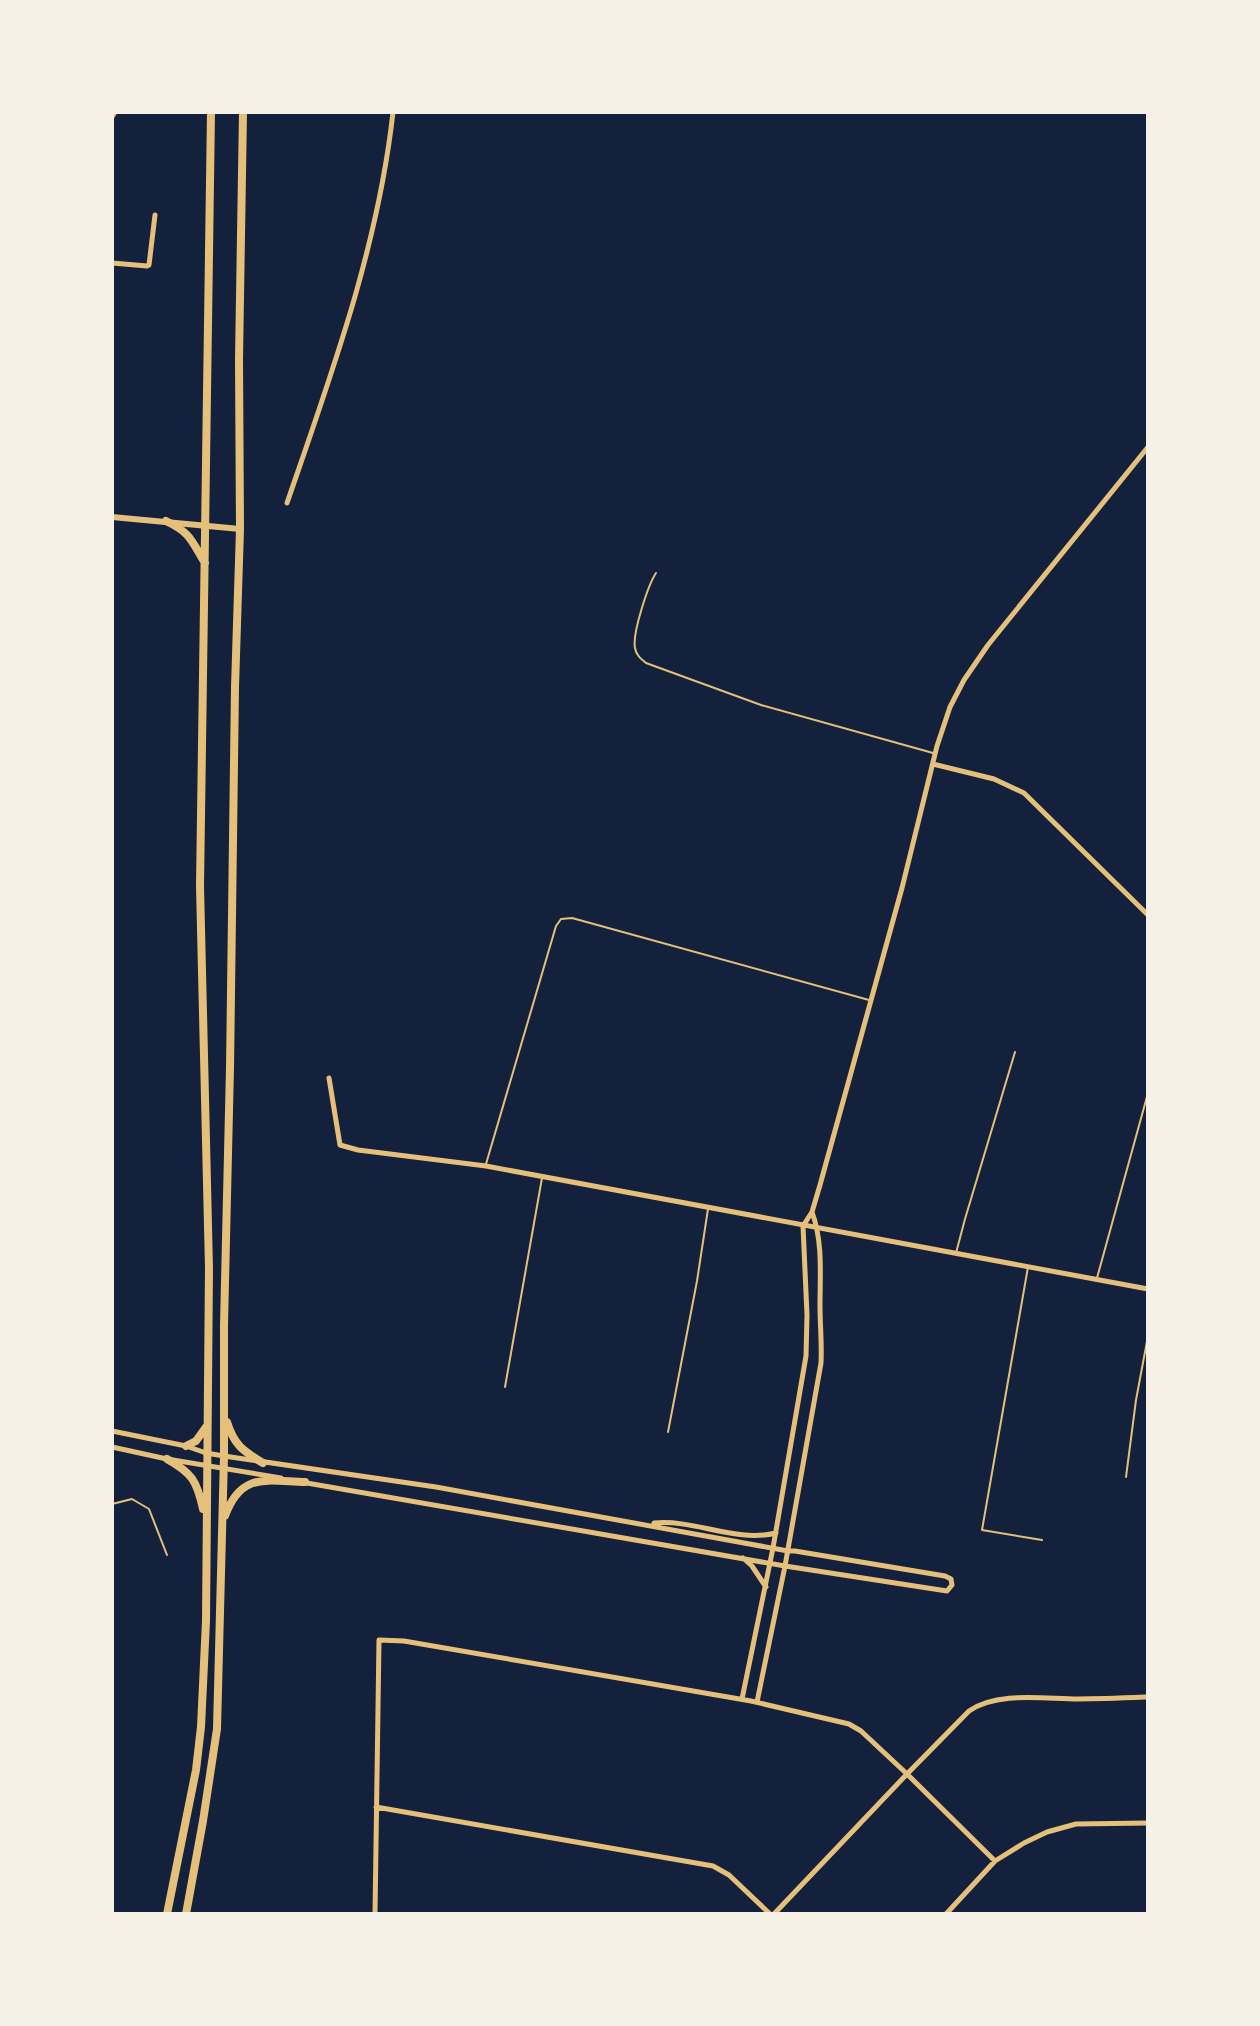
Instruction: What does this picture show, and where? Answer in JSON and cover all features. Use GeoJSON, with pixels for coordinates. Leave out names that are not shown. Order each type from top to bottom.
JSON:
{"type":"FeatureCollection","features":[{"type":"Feature","properties":{"kind":"main road"},"geometry":{"type":"LineString","coordinates":[[167,1914],[196,1770],[201,1727],[206,1621],[209,1268],[200,886],[211,112]]}},
{"type":"Feature","properties":{"kind":"main road"},"geometry":{"type":"LineString","coordinates":[[186,1914],[217,1729],[224,1468],[224,1325],[235,687],[240,528],[239,370],[243,112]]}},
{"type":"Feature","properties":{"kind":"main road"},"geometry":{"type":"LineString","coordinates":[[166,521],[190,536],[206,564]]}},
{"type":"Feature","properties":{"kind":"main road"},"geometry":{"type":"LineString","coordinates":[[224,1415],[236,1444],[263,1463]]}},
{"type":"Feature","properties":{"kind":"main road"},"geometry":{"type":"LineString","coordinates":[[186,1446],[196,1441],[206,1425]]}},
{"type":"Feature","properties":{"kind":"main road"},"geometry":{"type":"LineString","coordinates":[[167,1459],[179,1465],[195,1480],[207,1525]]}},
{"type":"Feature","properties":{"kind":"main road"},"geometry":{"type":"LineString","coordinates":[[222,1523],[236,1493],[251,1483],[261,1480],[305,1482]]}},
{"type":"Feature","properties":{"kind":"street"},"geometry":{"type":"LineString","coordinates":[[112,117],[115,112]]}},
{"type":"Feature","properties":{"kind":"street"},"geometry":{"type":"LineString","coordinates":[[286,503],[363,272],[383,185],[393,112]]}},
{"type":"Feature","properties":{"kind":"street"},"geometry":{"type":"LineString","coordinates":[[112,263],[148,265],[155,215]]}},
{"type":"Feature","properties":{"kind":"street"},"geometry":{"type":"LineString","coordinates":[[742,1700],[766,1587],[807,1352],[803,1226],[812,1212],[907,869],[935,754],[950,707],[964,680],[988,645],[1148,447]]}},
{"type":"Feature","properties":{"kind":"street"},"geometry":{"type":"LineString","coordinates":[[112,517],[240,528]]}},
{"type":"Feature","properties":{"kind":"street"},"geometry":{"type":"LineString","coordinates":[[933,764],[994,779],[1024,793],[1148,915]]}},
{"type":"Feature","properties":{"kind":"street"},"geometry":{"type":"LineString","coordinates":[[329,1078],[340,1145],[486,1166],[1148,1289]]}},
{"type":"Feature","properties":{"kind":"street"},"geometry":{"type":"LineString","coordinates":[[757,1702],[788,1551],[820,1363],[822,1340],[818,1229],[812,1212]]}},
{"type":"Feature","properties":{"kind":"street"},"geometry":{"type":"LineString","coordinates":[[112,1431],[186,1446],[206,1453],[263,1463],[436,1487],[788,1551],[945,1576],[951,1579],[952,1585],[947,1591],[785,1566],[167,1459],[112,1447]]}},
{"type":"Feature","properties":{"kind":"street"},"geometry":{"type":"LineString","coordinates":[[646,1524],[684,1524],[748,1536],[776,1533]]}},
{"type":"Feature","properties":{"kind":"street"},"geometry":{"type":"LineString","coordinates":[[742,1558],[752,1566],[766,1587]]}},
{"type":"Feature","properties":{"kind":"street"},"geometry":{"type":"LineString","coordinates":[[375,1914],[378,1640],[391,1639],[757,1702],[849,1724],[861,1731],[907,1774],[995,1861]]}},
{"type":"Feature","properties":{"kind":"street"},"geometry":{"type":"LineString","coordinates":[[376,1807],[712,1866],[729,1875],[772,1914],[969,1711],[985,1702],[1024,1698],[1079,1700],[1148,1697]]}},
{"type":"Feature","properties":{"kind":"street"},"geometry":{"type":"LineString","coordinates":[[946,1914],[995,1861],[1024,1843],[1076,1824],[1148,1823]]}},
{"type":"Feature","properties":{"kind":"lane"},"geometry":{"type":"LineString","coordinates":[[656,573],[648,588],[634,646],[638,655],[649,665],[774,708],[935,754]]}},
{"type":"Feature","properties":{"kind":"lane"},"geometry":{"type":"LineString","coordinates":[[486,1166],[556,926],[561,919],[572,918],[871,1001]]}},
{"type":"Feature","properties":{"kind":"lane"},"geometry":{"type":"LineString","coordinates":[[956,1253],[1015,1052]]}},
{"type":"Feature","properties":{"kind":"lane"},"geometry":{"type":"LineString","coordinates":[[1097,1278],[1148,1093]]}},
{"type":"Feature","properties":{"kind":"lane"},"geometry":{"type":"LineString","coordinates":[[504,1387],[542,1178]]}},
{"type":"Feature","properties":{"kind":"lane"},"geometry":{"type":"LineString","coordinates":[[668,1432],[697,1281],[708,1209]]}},
{"type":"Feature","properties":{"kind":"lane"},"geometry":{"type":"LineString","coordinates":[[1028,1266],[982,1530],[1042,1540]]}},
{"type":"Feature","properties":{"kind":"lane"},"geometry":{"type":"LineString","coordinates":[[1126,1478],[1136,1400],[1148,1336]]}},
{"type":"Feature","properties":{"kind":"lane"},"geometry":{"type":"LineString","coordinates":[[112,1504],[132,1499],[149,1509],[167,1555]]}}]}
